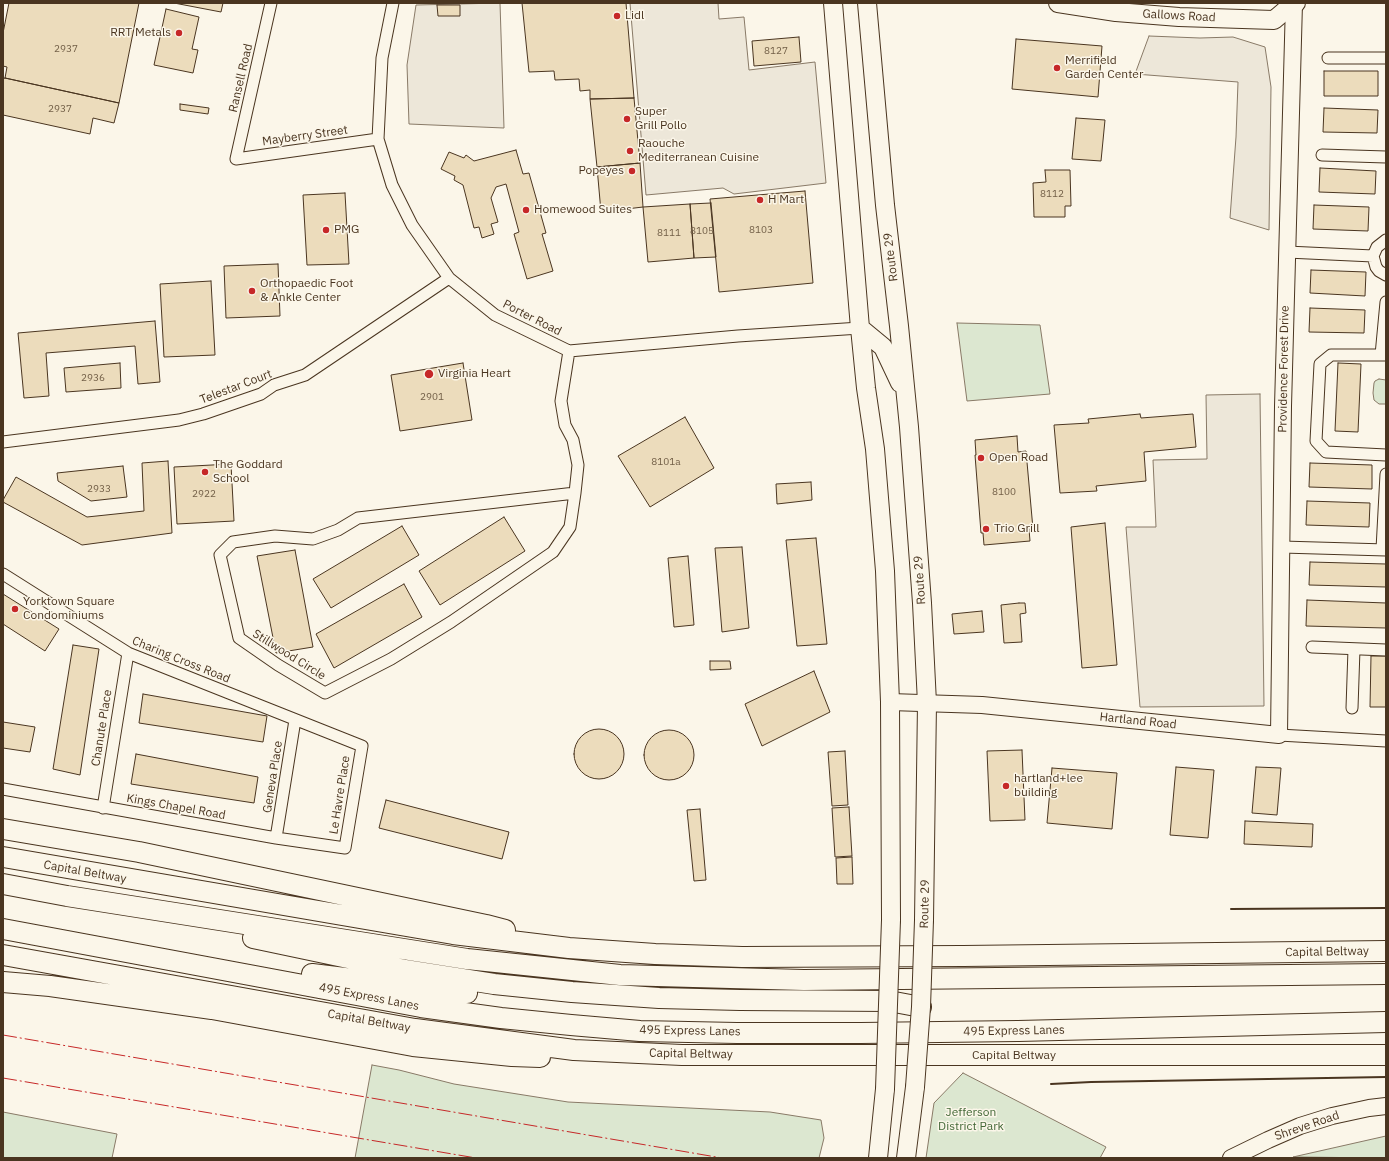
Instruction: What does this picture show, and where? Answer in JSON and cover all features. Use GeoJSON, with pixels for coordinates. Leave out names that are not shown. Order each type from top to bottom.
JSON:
{"type":"FeatureCollection","features":[{"type":"Feature","properties":{"kind":"highway"},"geometry":{"type":"LineString","coordinates":[[3,829],[139,852],[478,923],[569,948]]}},
{"type":"Feature","properties":{"kind":"highway","name":"Capital Beltway"},"geometry":{"type":"LineString","coordinates":[[3,857],[453,934],[569,948],[655,954],[742,957],[1386,951]]}},
{"type":"Feature","properties":{"kind":"highway"},"geometry":{"type":"LineString","coordinates":[[3,884],[67,896],[467,959],[620,975],[804,980],[1386,974]]}},
{"type":"Feature","properties":{"kind":"highway"},"geometry":{"type":"LineString","coordinates":[[67,896],[341,957],[405,970],[494,984],[572,992],[659,998],[740,1000],[842,1007]]}},
{"type":"Feature","properties":{"kind":"highway","name":"495 Express Lanes"},"geometry":{"type":"LineString","coordinates":[[3,929],[421,1007],[532,1021],[640,1030],[737,1033],[861,1033],[1018,1031],[1386,1022]]}},
{"type":"Feature","properties":{"kind":"highway"},"geometry":{"type":"LineString","coordinates":[[112,949],[546,1003],[694,1013],[842,1007],[921,1007]]}},
{"type":"Feature","properties":{"kind":"highway","name":"Capital Beltway"},"geometry":{"type":"LineString","coordinates":[[3,955],[415,1029],[574,1050],[682,1055],[1386,1055]]}},
{"type":"Feature","properties":{"kind":"highway"},"geometry":{"type":"LineString","coordinates":[[3,982],[50,986],[212,1010],[413,1046],[520,1056],[599,1059],[682,1055]]}},
{"type":"Feature","properties":{"kind":"main road"},"geometry":{"type":"LineString","coordinates":[[833,3],[860,328],[866,388],[875,449],[884,556],[890,702],[891,920],[889,1007],[886,1089],[878,1158]]}},
{"type":"Feature","properties":{"kind":"main road","name":"Route 29"},"geometry":{"type":"LineString","coordinates":[[867,3],[885,205],[899,326],[913,476],[927,702],[924,920],[921,1007],[915,1087],[906,1158]]}},
{"type":"Feature","properties":{"kind":"main road","name":"Gallows Road"},"geometry":{"type":"LineString","coordinates":[[1058,3],[1116,12],[1179,17],[1274,20],[1295,3]]}},
{"type":"Feature","properties":{"kind":"main road"},"geometry":{"type":"LineString","coordinates":[[860,328],[883,347],[905,394]]}},
{"type":"Feature","properties":{"kind":"street","name":"Ransell Road"},"geometry":{"type":"LineString","coordinates":[[236,159],[271,3]]}},
{"type":"Feature","properties":{"kind":"street","name":"Porter Road"},"geometry":{"type":"LineString","coordinates":[[393,3],[382,58],[378,139],[392,185],[412,225],[449,278],[495,315],[569,351],[738,336],[860,328]]}},
{"type":"Feature","properties":{"kind":"street","name":"Providence Forest Drive"},"geometry":{"type":"LineString","coordinates":[[1280,735],[1283,399],[1295,3]]}},
{"type":"Feature","properties":{"kind":"street"},"geometry":{"type":"LineString","coordinates":[[1328,58],[1386,58]]}},
{"type":"Feature","properties":{"kind":"street","name":"Mayberry Street"},"geometry":{"type":"LineString","coordinates":[[236,159],[378,139]]}},
{"type":"Feature","properties":{"kind":"street"},"geometry":{"type":"LineString","coordinates":[[1322,154],[1386,157]]}},
{"type":"Feature","properties":{"kind":"street"},"geometry":{"type":"LineString","coordinates":[[1386,240],[1377,247],[1373,256],[1376,267],[1379,271],[1386,275]]}},
{"type":"Feature","properties":{"kind":"street"},"geometry":{"type":"LineString","coordinates":[[1287,252],[1373,256]]}},
{"type":"Feature","properties":{"kind":"street","name":"Telestar Court"},"geometry":{"type":"LineString","coordinates":[[3,442],[179,420],[203,414],[261,394],[274,385],[305,375],[449,278]]}},
{"type":"Feature","properties":{"kind":"street"},"geometry":{"type":"LineString","coordinates":[[1386,302],[1384,355],[1331,355],[1320,364],[1316,441],[1326,452],[1386,455]]}},
{"type":"Feature","properties":{"kind":"street","name":"Stillwood Circle"},"geometry":{"type":"LineString","coordinates":[[569,351],[561,401],[565,425],[573,440],[578,465],[575,493],[570,527],[553,552],[451,622],[391,659],[325,693],[278,665],[239,638],[220,555],[233,542],[275,536],[313,539],[338,530],[358,518],[575,493]]}},
{"type":"Feature","properties":{"kind":"street"},"geometry":{"type":"LineString","coordinates":[[1282,547],[1384,549],[1386,474]]}},
{"type":"Feature","properties":{"kind":"street","name":"Charing Cross Road"},"geometry":{"type":"LineString","coordinates":[[3,574],[128,653],[362,746]]}},
{"type":"Feature","properties":{"kind":"street"},"geometry":{"type":"LineString","coordinates":[[1312,647],[1386,650]]}},
{"type":"Feature","properties":{"kind":"street"},"geometry":{"type":"LineString","coordinates":[[1352,708],[1354,649]]}},
{"type":"Feature","properties":{"kind":"street","name":"Chanute Place"},"geometry":{"type":"LineString","coordinates":[[103,808],[128,653]]}},
{"type":"Feature","properties":{"kind":"street","name":"Hartland Road"},"geometry":{"type":"LineString","coordinates":[[890,702],[927,702],[982,705],[1280,735],[1386,741]]}},
{"type":"Feature","properties":{"kind":"street","name":"Geneva Place"},"geometry":{"type":"LineString","coordinates":[[276,838],[295,720]]}},
{"type":"Feature","properties":{"kind":"street","name":"Le Havre Place"},"geometry":{"type":"LineString","coordinates":[[345,848],[362,746]]}},
{"type":"Feature","properties":{"kind":"street","name":"Kings Chapel Road"},"geometry":{"type":"LineString","coordinates":[[3,789],[276,838],[345,848]]}},
{"type":"Feature","properties":{"kind":"street","name":"Shreve Road"},"geometry":{"type":"LineString","coordinates":[[1231,1158],[1300,1126],[1332,1116],[1386,1106]]}},
{"type":"Feature","properties":{"kind":"green space"},"geometry":{"type":"Polygon","coordinates":[[[957,323],[1040,325],[1050,394],[967,401],[957,323]]]}},
{"type":"Feature","properties":{"kind":"green space"},"geometry":{"type":"Polygon","coordinates":[[[1379,379],[1386,380],[1386,404],[1379,404],[1374,400],[1374,383],[1379,379]]]}},
{"type":"Feature","properties":{"kind":"green space"},"geometry":{"type":"Polygon","coordinates":[[[372,1065],[399,1070],[454,1084],[568,1102],[770,1112],[821,1120],[824,1138],[819,1158],[355,1158],[372,1065]]]}},
{"type":"Feature","properties":{"kind":"green space","name":"Jefferson District Park"},"geometry":{"type":"Polygon","coordinates":[[[963,1073],[1106,1147],[1100,1158],[926,1158],[934,1103],[963,1073]]]}},
{"type":"Feature","properties":{"kind":"green space"},"geometry":{"type":"Polygon","coordinates":[[[3,1112],[117,1134],[112,1158],[3,1158],[3,1112]]]}},
{"type":"Feature","properties":{"kind":"green space"},"geometry":{"type":"Polygon","coordinates":[[[1386,1136],[1386,1158],[1293,1157],[1386,1136]]]}},
{"type":"Feature","properties":{"kind":"shaded area"},"geometry":{"type":"Polygon","coordinates":[[[500,3],[504,128],[409,124],[407,65],[416,5],[500,3]]]}},
{"type":"Feature","properties":{"kind":"shaded area"},"geometry":{"type":"Polygon","coordinates":[[[630,3],[718,3],[719,19],[744,17],[749,70],[815,62],[826,183],[734,194],[723,188],[646,195],[630,3]]]}},
{"type":"Feature","properties":{"kind":"shaded area"},"geometry":{"type":"Polygon","coordinates":[[[1149,36],[1200,38],[1233,37],[1265,47],[1271,87],[1269,230],[1230,218],[1236,137],[1238,82],[1135,74],[1149,36]]]}},
{"type":"Feature","properties":{"kind":"shaded area"},"geometry":{"type":"Polygon","coordinates":[[[1260,394],[1264,706],[1140,707],[1126,527],[1156,527],[1153,460],[1207,459],[1206,395],[1260,394]]]}},
{"type":"Feature","properties":{"kind":"building"},"geometry":{"type":"Polygon","coordinates":[[[9,3],[139,3],[119,103],[5,78],[7,67],[3,66],[3,33],[9,3]]]}},
{"type":"Feature","properties":{"kind":"building"},"geometry":{"type":"Polygon","coordinates":[[[174,3],[223,3],[221,12],[174,3]]]}},
{"type":"Feature","properties":{"kind":"building"},"geometry":{"type":"Polygon","coordinates":[[[522,3],[626,3],[634,98],[590,99],[590,90],[580,91],[579,79],[555,80],[554,71],[529,72],[522,3]]]}},
{"type":"Feature","properties":{"kind":"building"},"geometry":{"type":"Polygon","coordinates":[[[437,5],[460,5],[460,16],[438,16],[437,5]]]}},
{"type":"Feature","properties":{"kind":"building","name":"RRT Metals"},"geometry":{"type":"Polygon","coordinates":[[[166,9],[199,17],[192,49],[198,50],[193,73],[154,65],[166,9]]]}},
{"type":"Feature","properties":{"kind":"building"},"geometry":{"type":"Polygon","coordinates":[[[799,37],[801,62],[754,66],[752,41],[799,37]]]}},
{"type":"Feature","properties":{"kind":"building","name":"Merrifield Garden Center"},"geometry":{"type":"Polygon","coordinates":[[[1016,39],[1102,46],[1098,97],[1012,89],[1016,39]]]}},
{"type":"Feature","properties":{"kind":"building"},"geometry":{"type":"Polygon","coordinates":[[[1324,71],[1378,71],[1378,96],[1324,96],[1324,71]]]}},
{"type":"Feature","properties":{"kind":"building"},"geometry":{"type":"Polygon","coordinates":[[[5,78],[119,103],[114,123],[93,118],[90,134],[3,115],[3,79],[5,78]]]}},
{"type":"Feature","properties":{"kind":"building"},"geometry":{"type":"Polygon","coordinates":[[[634,98],[640,163],[597,167],[590,99],[634,98]]]}},
{"type":"Feature","properties":{"kind":"building"},"geometry":{"type":"Polygon","coordinates":[[[180,104],[209,108],[208,114],[180,110],[180,104]]]}},
{"type":"Feature","properties":{"kind":"building"},"geometry":{"type":"Polygon","coordinates":[[[1324,108],[1378,110],[1377,133],[1323,132],[1324,108]]]}},
{"type":"Feature","properties":{"kind":"building","name":"Merrifield Garden Center"},"geometry":{"type":"Polygon","coordinates":[[[1076,118],[1105,120],[1101,161],[1072,159],[1076,118]]]}},
{"type":"Feature","properties":{"kind":"building","name":"Homewood Suites"},"geometry":{"type":"Polygon","coordinates":[[[516,150],[523,174],[529,173],[546,233],[542,234],[553,271],[527,279],[514,234],[519,232],[506,184],[496,187],[491,198],[498,222],[491,224],[494,234],[482,238],[479,227],[474,228],[463,185],[454,180],[455,176],[441,169],[449,152],[464,158],[466,155],[474,161],[516,150]]]}},
{"type":"Feature","properties":{"kind":"building"},"geometry":{"type":"Polygon","coordinates":[[[640,163],[643,207],[601,212],[597,167],[640,163]]]}},
{"type":"Feature","properties":{"kind":"building"},"geometry":{"type":"Polygon","coordinates":[[[1320,168],[1376,171],[1375,194],[1319,192],[1320,168]]]}},
{"type":"Feature","properties":{"kind":"building"},"geometry":{"type":"Polygon","coordinates":[[[1045,170],[1070,170],[1071,206],[1065,206],[1065,217],[1034,217],[1033,183],[1046,182],[1045,170]]]}},
{"type":"Feature","properties":{"kind":"building"},"geometry":{"type":"Polygon","coordinates":[[[805,191],[813,283],[719,292],[710,199],[805,191]]]}},
{"type":"Feature","properties":{"kind":"building","name":"PMG"},"geometry":{"type":"Polygon","coordinates":[[[345,193],[349,264],[307,265],[303,195],[345,193]]]}},
{"type":"Feature","properties":{"kind":"building"},"geometry":{"type":"Polygon","coordinates":[[[711,203],[716,257],[694,258],[690,204],[711,203]]]}},
{"type":"Feature","properties":{"kind":"building"},"geometry":{"type":"Polygon","coordinates":[[[690,204],[694,258],[648,262],[643,207],[690,204]]]}},
{"type":"Feature","properties":{"kind":"building"},"geometry":{"type":"Polygon","coordinates":[[[1314,205],[1369,207],[1368,231],[1313,229],[1314,205]]]}},
{"type":"Feature","properties":{"kind":"building","name":"Orthopaedic Foot & Ankle Center"},"geometry":{"type":"Polygon","coordinates":[[[278,264],[280,316],[226,318],[224,266],[278,264]]]}},
{"type":"Feature","properties":{"kind":"building"},"geometry":{"type":"Polygon","coordinates":[[[1311,270],[1366,272],[1365,296],[1310,293],[1311,270]]]}},
{"type":"Feature","properties":{"kind":"building"},"geometry":{"type":"Polygon","coordinates":[[[211,281],[215,355],[164,357],[160,284],[211,281]]]}},
{"type":"Feature","properties":{"kind":"building"},"geometry":{"type":"Polygon","coordinates":[[[1310,308],[1365,310],[1364,333],[1309,332],[1310,308]]]}},
{"type":"Feature","properties":{"kind":"building"},"geometry":{"type":"Polygon","coordinates":[[[155,321],[160,382],[138,384],[135,346],[46,353],[49,396],[24,398],[18,333],[155,321]]]}},
{"type":"Feature","properties":{"kind":"building"},"geometry":{"type":"Polygon","coordinates":[[[120,363],[121,388],[66,392],[64,368],[120,363]]]}},
{"type":"Feature","properties":{"kind":"building"},"geometry":{"type":"Polygon","coordinates":[[[463,363],[472,420],[400,431],[391,375],[463,363]]]}},
{"type":"Feature","properties":{"kind":"building"},"geometry":{"type":"Polygon","coordinates":[[[1338,363],[1361,364],[1358,432],[1335,431],[1338,363]]]}},
{"type":"Feature","properties":{"kind":"building"},"geometry":{"type":"Polygon","coordinates":[[[1140,414],[1141,418],[1193,414],[1196,447],[1144,452],[1146,481],[1096,486],[1097,491],[1060,493],[1054,425],[1089,423],[1088,419],[1140,414]]]}},
{"type":"Feature","properties":{"kind":"building"},"geometry":{"type":"Polygon","coordinates":[[[685,417],[714,468],[650,507],[618,456],[685,417]]]}},
{"type":"Feature","properties":{"kind":"building"},"geometry":{"type":"Polygon","coordinates":[[[1017,436],[1018,452],[1026,451],[1033,529],[1029,529],[1030,541],[984,545],[983,533],[981,533],[975,440],[1017,436]]]}},
{"type":"Feature","properties":{"kind":"building"},"geometry":{"type":"Polygon","coordinates":[[[168,461],[172,533],[82,545],[3,502],[16,477],[87,517],[144,511],[142,463],[168,461]]]}},
{"type":"Feature","properties":{"kind":"building"},"geometry":{"type":"Polygon","coordinates":[[[1310,463],[1372,465],[1372,489],[1309,487],[1310,463]]]}},
{"type":"Feature","properties":{"kind":"building"},"geometry":{"type":"Polygon","coordinates":[[[231,464],[234,521],[177,524],[174,467],[231,464]]]}},
{"type":"Feature","properties":{"kind":"building"},"geometry":{"type":"Polygon","coordinates":[[[123,466],[127,497],[91,501],[58,481],[57,473],[123,466]]]}},
{"type":"Feature","properties":{"kind":"building"},"geometry":{"type":"Polygon","coordinates":[[[811,482],[812,500],[777,504],[776,484],[811,482]]]}},
{"type":"Feature","properties":{"kind":"building"},"geometry":{"type":"Polygon","coordinates":[[[1307,501],[1370,503],[1369,527],[1306,525],[1307,501]]]}},
{"type":"Feature","properties":{"kind":"building"},"geometry":{"type":"Polygon","coordinates":[[[504,517],[525,551],[440,605],[419,571],[504,517]]]}},
{"type":"Feature","properties":{"kind":"building"},"geometry":{"type":"Polygon","coordinates":[[[1105,523],[1117,665],[1082,668],[1071,527],[1105,523]]]}},
{"type":"Feature","properties":{"kind":"building"},"geometry":{"type":"Polygon","coordinates":[[[402,526],[419,555],[331,608],[313,579],[402,526]]]}},
{"type":"Feature","properties":{"kind":"building"},"geometry":{"type":"Polygon","coordinates":[[[816,538],[827,644],[797,646],[786,540],[816,538]]]}},
{"type":"Feature","properties":{"kind":"building"},"geometry":{"type":"Polygon","coordinates":[[[742,547],[749,628],[722,632],[715,548],[742,547]]]}},
{"type":"Feature","properties":{"kind":"building"},"geometry":{"type":"Polygon","coordinates":[[[295,550],[313,647],[276,653],[257,556],[295,550]]]}},
{"type":"Feature","properties":{"kind":"building"},"geometry":{"type":"Polygon","coordinates":[[[688,556],[694,625],[674,627],[668,558],[688,556]]]}},
{"type":"Feature","properties":{"kind":"building"},"geometry":{"type":"Polygon","coordinates":[[[1310,562],[1386,564],[1386,587],[1309,585],[1310,562]]]}},
{"type":"Feature","properties":{"kind":"building"},"geometry":{"type":"Polygon","coordinates":[[[404,584],[422,617],[334,668],[316,634],[404,584]]]}},
{"type":"Feature","properties":{"kind":"building","name":"Yorktown Square Condominiums"},"geometry":{"type":"Polygon","coordinates":[[[3,594],[59,629],[45,651],[3,624],[3,594]]]}},
{"type":"Feature","properties":{"kind":"building"},"geometry":{"type":"Polygon","coordinates":[[[1307,600],[1386,603],[1386,628],[1306,626],[1307,600]]]}},
{"type":"Feature","properties":{"kind":"building"},"geometry":{"type":"Polygon","coordinates":[[[1025,603],[1026,613],[1020,614],[1022,642],[1004,643],[1001,605],[1025,603]]]}},
{"type":"Feature","properties":{"kind":"building"},"geometry":{"type":"Polygon","coordinates":[[[982,611],[984,632],[954,634],[952,614],[982,611]]]}},
{"type":"Feature","properties":{"kind":"building"},"geometry":{"type":"Polygon","coordinates":[[[73,645],[99,649],[80,775],[53,769],[73,645]]]}},
{"type":"Feature","properties":{"kind":"building"},"geometry":{"type":"Polygon","coordinates":[[[1371,656],[1386,656],[1386,707],[1370,707],[1371,656]]]}},
{"type":"Feature","properties":{"kind":"building"},"geometry":{"type":"Polygon","coordinates":[[[710,661],[730,661],[731,669],[710,670],[710,661]]]}},
{"type":"Feature","properties":{"kind":"building"},"geometry":{"type":"Polygon","coordinates":[[[814,671],[830,712],[762,746],[745,704],[814,671]]]}},
{"type":"Feature","properties":{"kind":"building"},"geometry":{"type":"Polygon","coordinates":[[[143,694],[267,716],[263,742],[139,723],[143,694]]]}},
{"type":"Feature","properties":{"kind":"building"},"geometry":{"type":"Polygon","coordinates":[[[3,722],[35,727],[30,752],[3,748],[3,722]]]}},
{"type":"Feature","properties":{"kind":"building"},"geometry":{"type":"Polygon","coordinates":[[[599,729],[608,731],[617,736],[622,745],[624,754],[622,763],[617,772],[608,777],[599,779],[590,777],[581,772],[576,763],[574,754],[576,745],[581,736],[590,731],[599,729]]]}},
{"type":"Feature","properties":{"kind":"building"},"geometry":{"type":"Polygon","coordinates":[[[669,730],[678,732],[687,737],[692,746],[694,755],[692,764],[687,773],[678,778],[669,780],[660,778],[651,773],[646,764],[644,755],[646,746],[651,737],[660,732],[669,730]]]}},
{"type":"Feature","properties":{"kind":"building","name":"hartland+lee building"},"geometry":{"type":"Polygon","coordinates":[[[1022,750],[1025,820],[990,821],[987,751],[1022,750]]]}},
{"type":"Feature","properties":{"kind":"building"},"geometry":{"type":"Polygon","coordinates":[[[845,751],[848,805],[832,806],[828,752],[845,751]]]}},
{"type":"Feature","properties":{"kind":"building"},"geometry":{"type":"Polygon","coordinates":[[[136,754],[258,777],[254,803],[131,784],[136,754]]]}},
{"type":"Feature","properties":{"kind":"building"},"geometry":{"type":"Polygon","coordinates":[[[1176,767],[1214,770],[1208,838],[1170,835],[1176,767]]]}},
{"type":"Feature","properties":{"kind":"building"},"geometry":{"type":"Polygon","coordinates":[[[1256,767],[1281,768],[1277,815],[1252,813],[1256,767]]]}},
{"type":"Feature","properties":{"kind":"building"},"geometry":{"type":"Polygon","coordinates":[[[1052,768],[1117,773],[1112,829],[1047,823],[1052,768]]]}},
{"type":"Feature","properties":{"kind":"building"},"geometry":{"type":"Polygon","coordinates":[[[386,800],[509,832],[502,859],[379,828],[386,800]]]}},
{"type":"Feature","properties":{"kind":"building"},"geometry":{"type":"Polygon","coordinates":[[[849,807],[852,856],[835,857],[832,808],[849,807]]]}},
{"type":"Feature","properties":{"kind":"building"},"geometry":{"type":"Polygon","coordinates":[[[700,809],[706,880],[694,881],[687,810],[700,809]]]}},
{"type":"Feature","properties":{"kind":"building"},"geometry":{"type":"Polygon","coordinates":[[[1245,821],[1313,824],[1312,847],[1244,844],[1245,821]]]}},
{"type":"Feature","properties":{"kind":"building"},"geometry":{"type":"Polygon","coordinates":[[[852,857],[853,884],[837,884],[836,858],[852,857]]]}},
{"type":"Feature","properties":{"kind":"wall"},"geometry":{"type":"LineString","coordinates":[[1231,909],[1386,908]]}},
{"type":"Feature","properties":{"kind":"wall"},"geometry":{"type":"LineString","coordinates":[[1051,1084],[1386,1077]]}},
{"type":"Feature","properties":{"kind":"power"},"geometry":{"type":"LineString","coordinates":[[3,1035],[722,1158]]}},
{"type":"Feature","properties":{"kind":"power"},"geometry":{"type":"LineString","coordinates":[[3,1078],[476,1158]]}},
{"type":"Feature","properties":{"kind":"place","name":"Lidl"},"geometry":{"type":"Point","coordinates":[617,16]}},
{"type":"Feature","properties":{"kind":"place","name":"RRT Metals"},"geometry":{"type":"Point","coordinates":[179,33]}},
{"type":"Feature","properties":{"kind":"place","name":"Merrifield Garden Center"},"geometry":{"type":"Point","coordinates":[1057,68]}},
{"type":"Feature","properties":{"kind":"place","name":"Super Grill Pollo"},"geometry":{"type":"Point","coordinates":[627,119]}},
{"type":"Feature","properties":{"kind":"place","name":"Raouche Mediterranean Cuisine"},"geometry":{"type":"Point","coordinates":[630,151]}},
{"type":"Feature","properties":{"kind":"place","name":"Popeyes"},"geometry":{"type":"Point","coordinates":[632,171]}},
{"type":"Feature","properties":{"kind":"place","name":"H Mart"},"geometry":{"type":"Point","coordinates":[760,200]}},
{"type":"Feature","properties":{"kind":"place","name":"Homewood Suites"},"geometry":{"type":"Point","coordinates":[526,210]}},
{"type":"Feature","properties":{"kind":"place","name":"PMG"},"geometry":{"type":"Point","coordinates":[326,230]}},
{"type":"Feature","properties":{"kind":"place","name":"Orthopaedic Foot & Ankle Center"},"geometry":{"type":"Point","coordinates":[252,291]}},
{"type":"Feature","properties":{"kind":"place","name":"Virginia Heart"},"geometry":{"type":"Point","coordinates":[429,374]}},
{"type":"Feature","properties":{"kind":"place","name":"Open Road"},"geometry":{"type":"Point","coordinates":[981,458]}},
{"type":"Feature","properties":{"kind":"place","name":"The Goddard School"},"geometry":{"type":"Point","coordinates":[205,472]}},
{"type":"Feature","properties":{"kind":"place","name":"Trio Grill"},"geometry":{"type":"Point","coordinates":[986,529]}},
{"type":"Feature","properties":{"kind":"place","name":"Yorktown Square Condominiums"},"geometry":{"type":"Point","coordinates":[15,609]}},
{"type":"Feature","properties":{"kind":"place","name":"hartland+lee building"},"geometry":{"type":"Point","coordinates":[1006,786]}}]}
